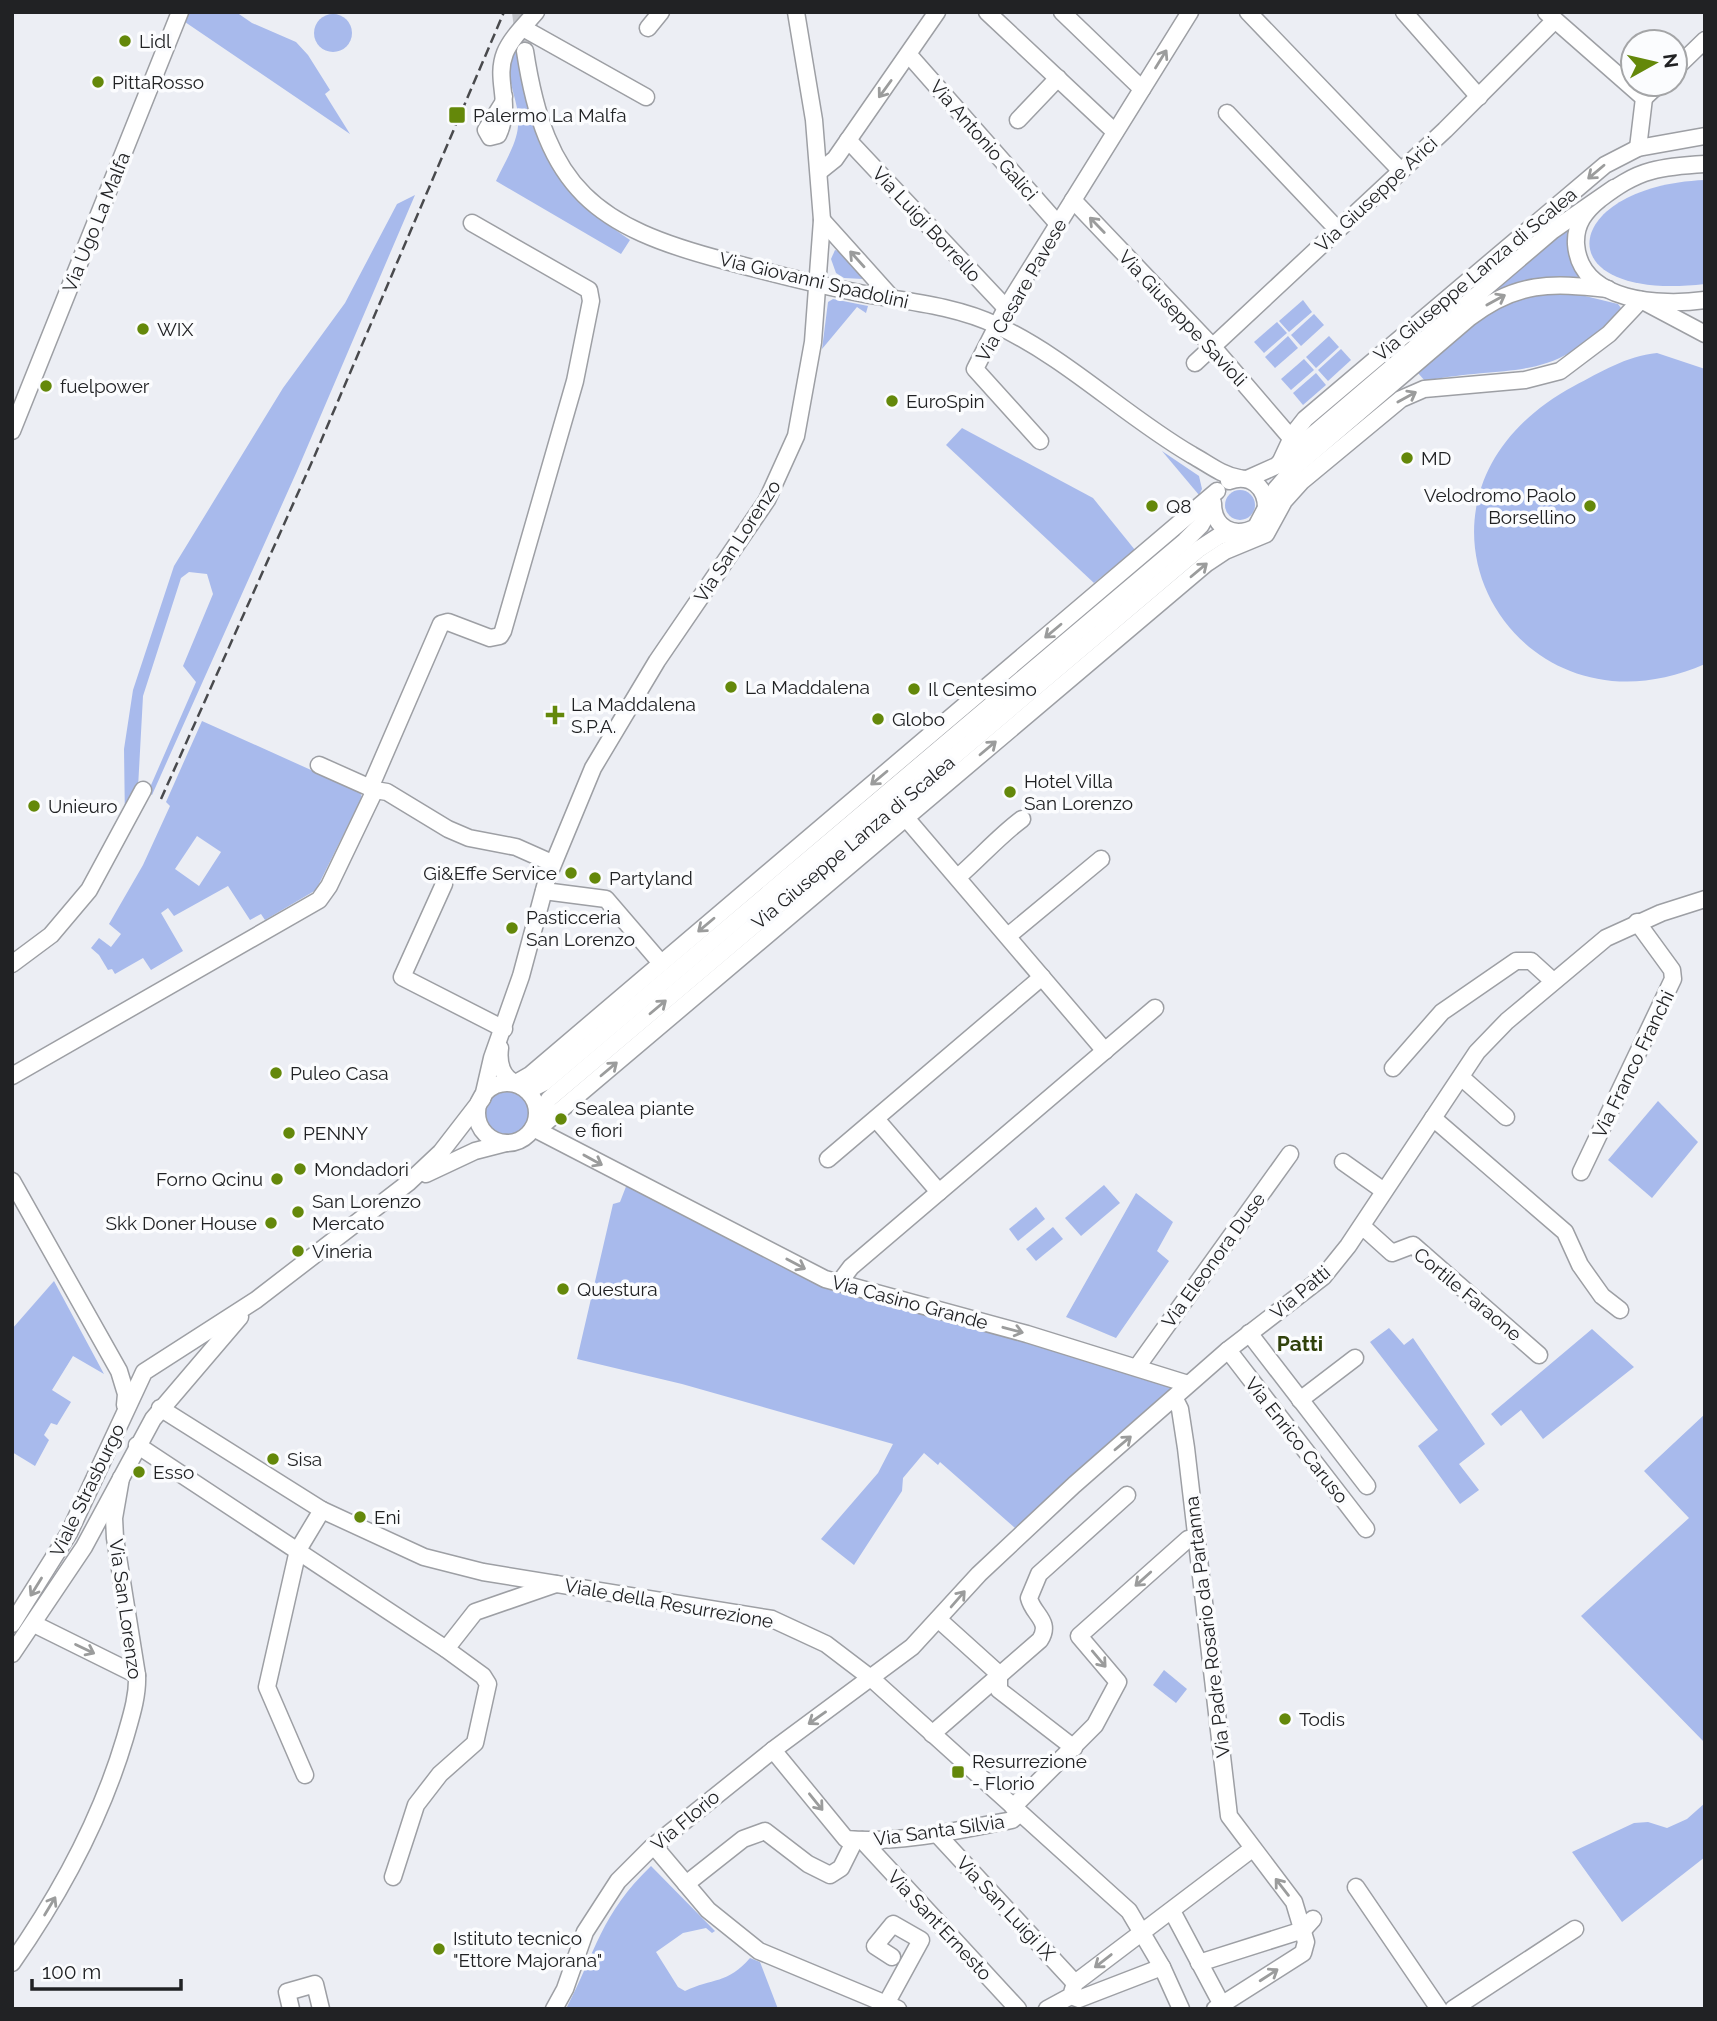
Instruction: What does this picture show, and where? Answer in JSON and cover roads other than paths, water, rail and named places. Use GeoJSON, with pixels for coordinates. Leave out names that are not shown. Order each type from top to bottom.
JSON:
{"type":"FeatureCollection","features":[{"type":"Feature","properties":{"kind":"street","name":"Via Ugo La Malfa"},"geometry":{"type":"LineString","coordinates":[[12,431],[180,12]]}},
{"type":"Feature","properties":{"kind":"street"},"geometry":{"type":"LineString","coordinates":[[504,96],[504,56],[536,12]]}},
{"type":"Feature","properties":{"kind":"street"},"geometry":{"type":"LineString","coordinates":[[648,28],[661,12]]}},
{"type":"Feature","properties":{"kind":"street","name":"Via San Lorenzo"},"geometry":{"type":"LineString","coordinates":[[256,1300],[408,1183],[441,1152],[482,1098],[552,863],[603,747],[673,637],[755,519],[785,464],[803,409],[819,285],[822,220],[820,171],[811,98],[796,12]]}},
{"type":"Feature","properties":{"kind":"street"},"geometry":{"type":"LineString","coordinates":[[820,171],[835,159],[937,12]]}},
{"type":"Feature","properties":{"kind":"street"},"geometry":{"type":"LineString","coordinates":[[987,12],[1115,132]]}},
{"type":"Feature","properties":{"kind":"street"},"geometry":{"type":"LineString","coordinates":[[1062,12],[1142,89]]}},
{"type":"Feature","properties":{"kind":"street","name":"Via Cesare Pavese"},"geometry":{"type":"LineString","coordinates":[[1040,441],[975,369],[1006,308],[1190,12]]}},
{"type":"Feature","properties":{"kind":"street"},"geometry":{"type":"LineString","coordinates":[[1248,12],[1401,171]]}},
{"type":"Feature","properties":{"kind":"street"},"geometry":{"type":"LineString","coordinates":[[1404,12],[1479,97]]}},
{"type":"Feature","properties":{"kind":"street"},"geometry":{"type":"LineString","coordinates":[[1550,16],[1619,76]]}},
{"type":"Feature","properties":{"kind":"street","name":"Via Giuseppe Arici"},"geometry":{"type":"LineString","coordinates":[[1195,363],[1479,97],[1550,16]]}},
{"type":"Feature","properties":{"kind":"street"},"geometry":{"type":"LineString","coordinates":[[523,28],[646,97]]}},
{"type":"Feature","properties":{"kind":"street"},"geometry":{"type":"LineString","coordinates":[[1689,55],[1705,40]]}},
{"type":"Feature","properties":{"kind":"street","name":"Via Giovanni Spadolini"},"geometry":{"type":"LineString","coordinates":[[525,51],[534,102],[547,140],[569,177],[604,211],[638,234],[666,245],[819,285],[959,312],[997,325],[1036,347],[1179,447],[1219,471],[1243,479]]}},
{"type":"Feature","properties":{"kind":"street","name":"Via Antonio Galici"},"geometry":{"type":"LineString","coordinates":[[909,55],[1058,225]]}},
{"type":"Feature","properties":{"kind":"street"},"geometry":{"type":"LineString","coordinates":[[1018,120],[1058,78]]}},
{"type":"Feature","properties":{"kind":"street"},"geometry":{"type":"LineString","coordinates":[[1637,148],[1644,98]]}},
{"type":"Feature","properties":{"kind":"street"},"geometry":{"type":"LineString","coordinates":[[1227,113],[1338,230]]}},
{"type":"Feature","properties":{"kind":"street","name":"Via Giuseppe Lanza di Scalea"},"geometry":{"type":"LineString","coordinates":[[1280,463],[1291,438],[1302,422],[1605,164],[1637,148],[1705,136]]}},
{"type":"Feature","properties":{"kind":"street","name":"Via Luigi Borrello"},"geometry":{"type":"LineString","coordinates":[[848,140],[1006,308]]}},
{"type":"Feature","properties":{"kind":"street"},"geometry":{"type":"LineString","coordinates":[[1705,159],[1640,174],[1614,188],[1585,213],[1577,234],[1577,251],[1583,267],[1608,289],[1641,300],[1705,334]]}},
{"type":"Feature","properties":{"kind":"street"},"geometry":{"type":"LineString","coordinates":[[1674,166],[1705,164]]}},
{"type":"Feature","properties":{"kind":"street","name":"Via Giuseppe Lanza di Scalea"},"geometry":{"type":"LineString","coordinates":[[1243,479],[1266,473],[1280,463],[1552,231],[1614,188]]}},
{"type":"Feature","properties":{"kind":"street","name":"Via Giuseppe Savioli"},"geometry":{"type":"LineString","coordinates":[[1073,200],[1212,346],[1291,438]]}},
{"type":"Feature","properties":{"kind":"street"},"geometry":{"type":"LineString","coordinates":[[822,220],[892,298]]}},
{"type":"Feature","properties":{"kind":"street"},"geometry":{"type":"LineString","coordinates":[[12,1076],[314,905],[329,887],[441,624],[448,622],[490,638],[500,636],[503,631],[579,366],[591,301],[589,290],[472,223]]}},
{"type":"Feature","properties":{"kind":"street","name":"Via Giuseppe Lanza di Scalea"},"geometry":{"type":"LineString","coordinates":[[536,1125],[906,818],[1213,558],[1266,534],[1295,488],[1469,318],[1506,294],[1549,284],[1608,289]]}},
{"type":"Feature","properties":{"kind":"street"},"geometry":{"type":"LineString","coordinates":[[1641,300],[1705,300]]}},
{"type":"Feature","properties":{"kind":"street","name":"Via Giuseppe Lanza di Scalea"},"geometry":{"type":"LineString","coordinates":[[1266,510],[1290,472],[1368,415],[1418,391],[1525,380],[1560,371],[1609,334],[1641,300]]}},
{"type":"Feature","properties":{"kind":"street","name":"Via Giovanni Spadolini"},"geometry":{"type":"LineString","coordinates":[[1179,447],[1209,476],[1214,497]]}},
{"type":"Feature","properties":{"kind":"street"},"geometry":{"type":"LineString","coordinates":[[1243,479],[1261,489],[1266,510],[1256,527],[1234,532],[1217,521],[1214,497],[1224,483],[1243,479]]}},
{"type":"Feature","properties":{"kind":"street","name":"Via Giuseppe Lanza di Scalea"},"geometry":{"type":"LineString","coordinates":[[518,1085],[1214,497]]}},
{"type":"Feature","properties":{"kind":"street","name":"Via Giuseppe Lanza di Scalea"},"geometry":{"type":"LineString","coordinates":[[518,1085],[531,1087],[544,1082],[1192,535],[1206,519],[1214,497]]}},
{"type":"Feature","properties":{"kind":"street","name":"Via Giuseppe Lanza di Scalea"},"geometry":{"type":"LineString","coordinates":[[536,1125],[549,1099],[1175,569],[1208,542],[1234,532]]}},
{"type":"Feature","properties":{"kind":"street","name":"Via Giuseppe Lanza di Scalea"},"geometry":{"type":"LineString","coordinates":[[1139,620],[1175,569]]}},
{"type":"Feature","properties":{"kind":"street","name":"Via Giuseppe Lanza di Scalea"},"geometry":{"type":"LineString","coordinates":[[1086,624],[1115,580]]}},
{"type":"Feature","properties":{"kind":"street"},"geometry":{"type":"LineString","coordinates":[[320,765],[373,789],[387,792],[469,838],[516,847],[552,863]]}},
{"type":"Feature","properties":{"kind":"street"},"geometry":{"type":"LineString","coordinates":[[12,964],[51,935],[89,890],[143,790]]}},
{"type":"Feature","properties":{"kind":"street"},"geometry":{"type":"LineString","coordinates":[[906,818],[1105,1051]]}},
{"type":"Feature","properties":{"kind":"street"},"geometry":{"type":"LineString","coordinates":[[958,877],[998,842],[1003,833],[1023,818]]}},
{"type":"Feature","properties":{"kind":"street"},"geometry":{"type":"LineString","coordinates":[[1008,936],[1101,859]]}},
{"type":"Feature","properties":{"kind":"street"},"geometry":{"type":"LineString","coordinates":[[444,884],[402,977],[503,1031]]}},
{"type":"Feature","properties":{"kind":"street"},"geometry":{"type":"LineString","coordinates":[[544,891],[606,900],[661,963]]}},
{"type":"Feature","properties":{"kind":"street","name":"Via Patti"},"geometry":{"type":"LineString","coordinates":[[872,1679],[912,1647],[1008,1545],[1175,1399],[1188,1384],[1323,1277],[1362,1226],[1461,1077],[1492,1037],[1605,938],[1637,922],[1705,899]]}},
{"type":"Feature","properties":{"kind":"street","name":"Via Franco Franchi"},"geometry":{"type":"LineString","coordinates":[[1581,1172],[1673,979],[1672,970],[1637,922]]}},
{"type":"Feature","properties":{"kind":"street"},"geometry":{"type":"LineString","coordinates":[[1393,1068],[1442,1012],[1516,961],[1528,959],[1553,981]]}},
{"type":"Feature","properties":{"kind":"street"},"geometry":{"type":"LineString","coordinates":[[828,1159],[1042,977]]}},
{"type":"Feature","properties":{"kind":"street"},"geometry":{"type":"LineString","coordinates":[[839,1283],[850,1267],[1155,1008]]}},
{"type":"Feature","properties":{"kind":"street","name":"Via San Lorenzo"},"geometry":{"type":"LineString","coordinates":[[503,1031],[500,1062],[505,1075],[518,1085]]}},
{"type":"Feature","properties":{"kind":"street"},"geometry":{"type":"LineString","coordinates":[[1461,1077],[1506,1117]]}},
{"type":"Feature","properties":{"kind":"street"},"geometry":{"type":"LineString","coordinates":[[500,1084],[518,1085],[534,1100],[536,1125],[523,1139],[507,1143],[496,1141],[483,1131],[478,1116],[482,1098],[500,1084]]}},
{"type":"Feature","properties":{"kind":"street"},"geometry":{"type":"LineString","coordinates":[[1433,1118],[1565,1232],[1580,1265],[1602,1296],[1620,1310]]}},
{"type":"Feature","properties":{"kind":"street"},"geometry":{"type":"LineString","coordinates":[[876,1119],[939,1192]]}},
{"type":"Feature","properties":{"kind":"street","name":"Via Casino Grande"},"geometry":{"type":"LineString","coordinates":[[536,1125],[629,1180],[839,1283],[1137,1367],[1188,1384]]}},
{"type":"Feature","properties":{"kind":"street","name":"Via San Lorenzo"},"geometry":{"type":"LineString","coordinates":[[408,1183],[466,1154],[507,1143]]}},
{"type":"Feature","properties":{"kind":"street","name":"Via Eleonora Duse"},"geometry":{"type":"LineString","coordinates":[[1137,1367],[1290,1154]]}},
{"type":"Feature","properties":{"kind":"street"},"geometry":{"type":"LineString","coordinates":[[1343,1162],[1384,1191]]}},
{"type":"Feature","properties":{"kind":"street"},"geometry":{"type":"LineString","coordinates":[[12,1181],[112,1357],[124,1386],[125,1410]]}},
{"type":"Feature","properties":{"kind":"street","name":"Cortile Faraone"},"geometry":{"type":"LineString","coordinates":[[1362,1226],[1392,1253],[1413,1245],[1539,1355]]}},
{"type":"Feature","properties":{"kind":"street"},"geometry":{"type":"LineString","coordinates":[[157,1362],[256,1300]]}},
{"type":"Feature","properties":{"kind":"street","name":"Viale Strasburgo"},"geometry":{"type":"LineString","coordinates":[[14,1650],[84,1547],[137,1445],[160,1408],[256,1300]]}},
{"type":"Feature","properties":{"kind":"street"},"geometry":{"type":"LineString","coordinates":[[1249,1333],[1367,1486]]}},
{"type":"Feature","properties":{"kind":"street","name":"Via Enrico Caruso"},"geometry":{"type":"LineString","coordinates":[[1228,1350],[1366,1529]]}},
{"type":"Feature","properties":{"kind":"street"},"geometry":{"type":"LineString","coordinates":[[112,1357],[125,1367],[172,1359],[182,1376],[180,1385]]}},
{"type":"Feature","properties":{"kind":"street"},"geometry":{"type":"LineString","coordinates":[[1300,1400],[1355,1358]]}},
{"type":"Feature","properties":{"kind":"street","name":"Viale Strasburgo"},"geometry":{"type":"LineString","coordinates":[[12,1624],[69,1533],[140,1379],[157,1362]]}},
{"type":"Feature","properties":{"kind":"street","name":"Via Padre Rosario da Partanna"},"geometry":{"type":"LineString","coordinates":[[1175,1399],[1180,1409],[1229,1816],[1294,1902],[1308,1925]]}},
{"type":"Feature","properties":{"kind":"street","name":"Viale della Resurrezione"},"geometry":{"type":"LineString","coordinates":[[160,1408],[322,1510],[424,1557],[483,1572],[772,1619],[826,1644],[872,1679],[1129,1911],[1162,1967],[1181,2009]]}},
{"type":"Feature","properties":{"kind":"street"},"geometry":{"type":"LineString","coordinates":[[137,1445],[446,1649],[483,1676],[488,1684],[475,1743],[440,1774],[416,1805],[393,1877]]}},
{"type":"Feature","properties":{"kind":"street","name":"Via San Lorenzo"},"geometry":{"type":"LineString","coordinates":[[12,1962],[62,1886],[105,1799],[131,1716],[136,1675],[115,1538],[121,1478]]}},
{"type":"Feature","properties":{"kind":"street"},"geometry":{"type":"LineString","coordinates":[[932,1734],[1043,1635],[1044,1622],[1029,1598],[1039,1574],[1127,1495]]}},
{"type":"Feature","properties":{"kind":"street"},"geometry":{"type":"LineString","coordinates":[[305,1775],[267,1687],[298,1550],[322,1510]]}},
{"type":"Feature","properties":{"kind":"street"},"geometry":{"type":"LineString","coordinates":[[1016,1810],[1096,1725],[1118,1682],[1079,1636],[1188,1539],[1196,1538]]}},
{"type":"Feature","properties":{"kind":"street"},"geometry":{"type":"LineString","coordinates":[[446,1649],[475,1612],[558,1583]]}},
{"type":"Feature","properties":{"kind":"street"},"geometry":{"type":"LineString","coordinates":[[938,1619],[999,1674],[999,1690],[1074,1748]]}},
{"type":"Feature","properties":{"kind":"street"},"geometry":{"type":"LineString","coordinates":[[34,1624],[136,1675]]}},
{"type":"Feature","properties":{"kind":"street","name":"Via Florio"},"geometry":{"type":"LineString","coordinates":[[554,2009],[565,1989],[585,1932],[618,1881],[653,1847],[773,1750],[872,1679]]}},
{"type":"Feature","properties":{"kind":"street","name":"Via Santa Silvia"},"geometry":{"type":"LineString","coordinates":[[773,1750],[846,1839],[937,1834],[1012,1820],[1016,1810]]}},
{"type":"Feature","properties":{"kind":"street"},"geometry":{"type":"LineString","coordinates":[[686,1884],[743,1839],[765,1831],[808,1864],[830,1875],[841,1868],[859,1840]]}},
{"type":"Feature","properties":{"kind":"street","name":"Via San Luigi IX"},"geometry":{"type":"LineString","coordinates":[[937,1834],[1064,2000]]}},
{"type":"Feature","properties":{"kind":"street","name":"Via Sant'Ernesto"},"geometry":{"type":"LineString","coordinates":[[859,1840],[1018,2009]]}},
{"type":"Feature","properties":{"kind":"street"},"geometry":{"type":"LineString","coordinates":[[653,1847],[708,1910],[759,1951],[892,2006],[921,1940],[893,1924],[875,1946],[892,1958]]}},
{"type":"Feature","properties":{"kind":"street"},"geometry":{"type":"LineString","coordinates":[[1064,2000],[1142,1931],[1252,1849]]}},
{"type":"Feature","properties":{"kind":"street"},"geometry":{"type":"LineString","coordinates":[[1356,1887],[1439,2009]]}},
{"type":"Feature","properties":{"kind":"street"},"geometry":{"type":"LineString","coordinates":[[1172,1911],[1219,2007],[1303,1953],[1308,1925],[1199,1963]]}},
{"type":"Feature","properties":{"kind":"street"},"geometry":{"type":"LineString","coordinates":[[1453,2009],[1574,1929]]}},
{"type":"Feature","properties":{"kind":"street"},"geometry":{"type":"LineString","coordinates":[[1064,2000],[1079,1999],[1162,1967]]}},
{"type":"Feature","properties":{"kind":"street"},"geometry":{"type":"LineString","coordinates":[[291,2009],[287,1992],[314,1983],[321,2009]]}},
{"type":"Feature","properties":{"kind":"tunnel"},"geometry":{"type":"LineString","coordinates":[[520,12],[525,51]]}},
{"type":"Feature","properties":{"kind":"railway"},"geometry":{"type":"LineString","coordinates":[[161,799],[315,455],[504,12]]}},
{"type":"Feature","properties":{"kind":"place","name":"Lidl"},"geometry":{"type":"Point","coordinates":[125,41]}},
{"type":"Feature","properties":{"kind":"place","name":"PittaRosso"},"geometry":{"type":"Point","coordinates":[98,82]}},
{"type":"Feature","properties":{"kind":"place","name":"Palermo La Malfa"},"geometry":{"type":"Point","coordinates":[457,115]}},
{"type":"Feature","properties":{"kind":"place","name":"WIX"},"geometry":{"type":"Point","coordinates":[143,329]}},
{"type":"Feature","properties":{"kind":"place","name":"fuelpower"},"geometry":{"type":"Point","coordinates":[46,386]}},
{"type":"Feature","properties":{"kind":"place","name":"EuroSpin"},"geometry":{"type":"Point","coordinates":[892,401]}},
{"type":"Feature","properties":{"kind":"place","name":"MD"},"geometry":{"type":"Point","coordinates":[1407,458]}},
{"type":"Feature","properties":{"kind":"place","name":"Q8"},"geometry":{"type":"Point","coordinates":[1152,506]}},
{"type":"Feature","properties":{"kind":"place","name":"Velodromo Paolo Borsellino"},"geometry":{"type":"Point","coordinates":[1590,506]}},
{"type":"Feature","properties":{"kind":"place","name":"La Maddalena"},"geometry":{"type":"Point","coordinates":[731,687]}},
{"type":"Feature","properties":{"kind":"place","name":"Il Centesimo"},"geometry":{"type":"Point","coordinates":[914,689]}},
{"type":"Feature","properties":{"kind":"place","name":"La Maddalena S.P.A."},"geometry":{"type":"Point","coordinates":[555,715]}},
{"type":"Feature","properties":{"kind":"place","name":"Globo"},"geometry":{"type":"Point","coordinates":[878,719]}},
{"type":"Feature","properties":{"kind":"place","name":"Hotel Villa San Lorenzo"},"geometry":{"type":"Point","coordinates":[1010,792]}},
{"type":"Feature","properties":{"kind":"place","name":"Unieuro"},"geometry":{"type":"Point","coordinates":[34,806]}},
{"type":"Feature","properties":{"kind":"place","name":"Gi&Effe Service"},"geometry":{"type":"Point","coordinates":[571,873]}},
{"type":"Feature","properties":{"kind":"place","name":"Partyland"},"geometry":{"type":"Point","coordinates":[595,878]}},
{"type":"Feature","properties":{"kind":"place","name":"Pasticceria San Lorenzo"},"geometry":{"type":"Point","coordinates":[512,928]}},
{"type":"Feature","properties":{"kind":"place","name":"Puleo Casa"},"geometry":{"type":"Point","coordinates":[276,1073]}},
{"type":"Feature","properties":{"kind":"place","name":"Sealea piante e fiori"},"geometry":{"type":"Point","coordinates":[561,1119]}},
{"type":"Feature","properties":{"kind":"place","name":"PENNY"},"geometry":{"type":"Point","coordinates":[289,1133]}},
{"type":"Feature","properties":{"kind":"place","name":"Mondadori"},"geometry":{"type":"Point","coordinates":[300,1169]}},
{"type":"Feature","properties":{"kind":"place","name":"Forno Qcinu"},"geometry":{"type":"Point","coordinates":[277,1179]}},
{"type":"Feature","properties":{"kind":"place","name":"San Lorenzo Mercato"},"geometry":{"type":"Point","coordinates":[298,1212]}},
{"type":"Feature","properties":{"kind":"place","name":"Skk Doner House"},"geometry":{"type":"Point","coordinates":[271,1223]}},
{"type":"Feature","properties":{"kind":"place","name":"Vineria"},"geometry":{"type":"Point","coordinates":[298,1251]}},
{"type":"Feature","properties":{"kind":"place","name":"Questura"},"geometry":{"type":"Point","coordinates":[563,1289]}},
{"type":"Feature","properties":{"kind":"place","name":"Sisa"},"geometry":{"type":"Point","coordinates":[273,1459]}},
{"type":"Feature","properties":{"kind":"place","name":"Esso"},"geometry":{"type":"Point","coordinates":[139,1472]}},
{"type":"Feature","properties":{"kind":"place","name":"Eni"},"geometry":{"type":"Point","coordinates":[360,1517]}},
{"type":"Feature","properties":{"kind":"place","name":"Todis"},"geometry":{"type":"Point","coordinates":[1285,1719]}},
{"type":"Feature","properties":{"kind":"place","name":"Resurrezione - Florio"},"geometry":{"type":"Point","coordinates":[958,1772]}},
{"type":"Feature","properties":{"kind":"place","name":"Istituto tecnico \"Ettore Majorana\""},"geometry":{"type":"Point","coordinates":[439,1949]}},
{"type":"Feature","properties":{"kind":"district","name":"Patti"},"geometry":{"type":"Point","coordinates":[1300,1343]}}]}
